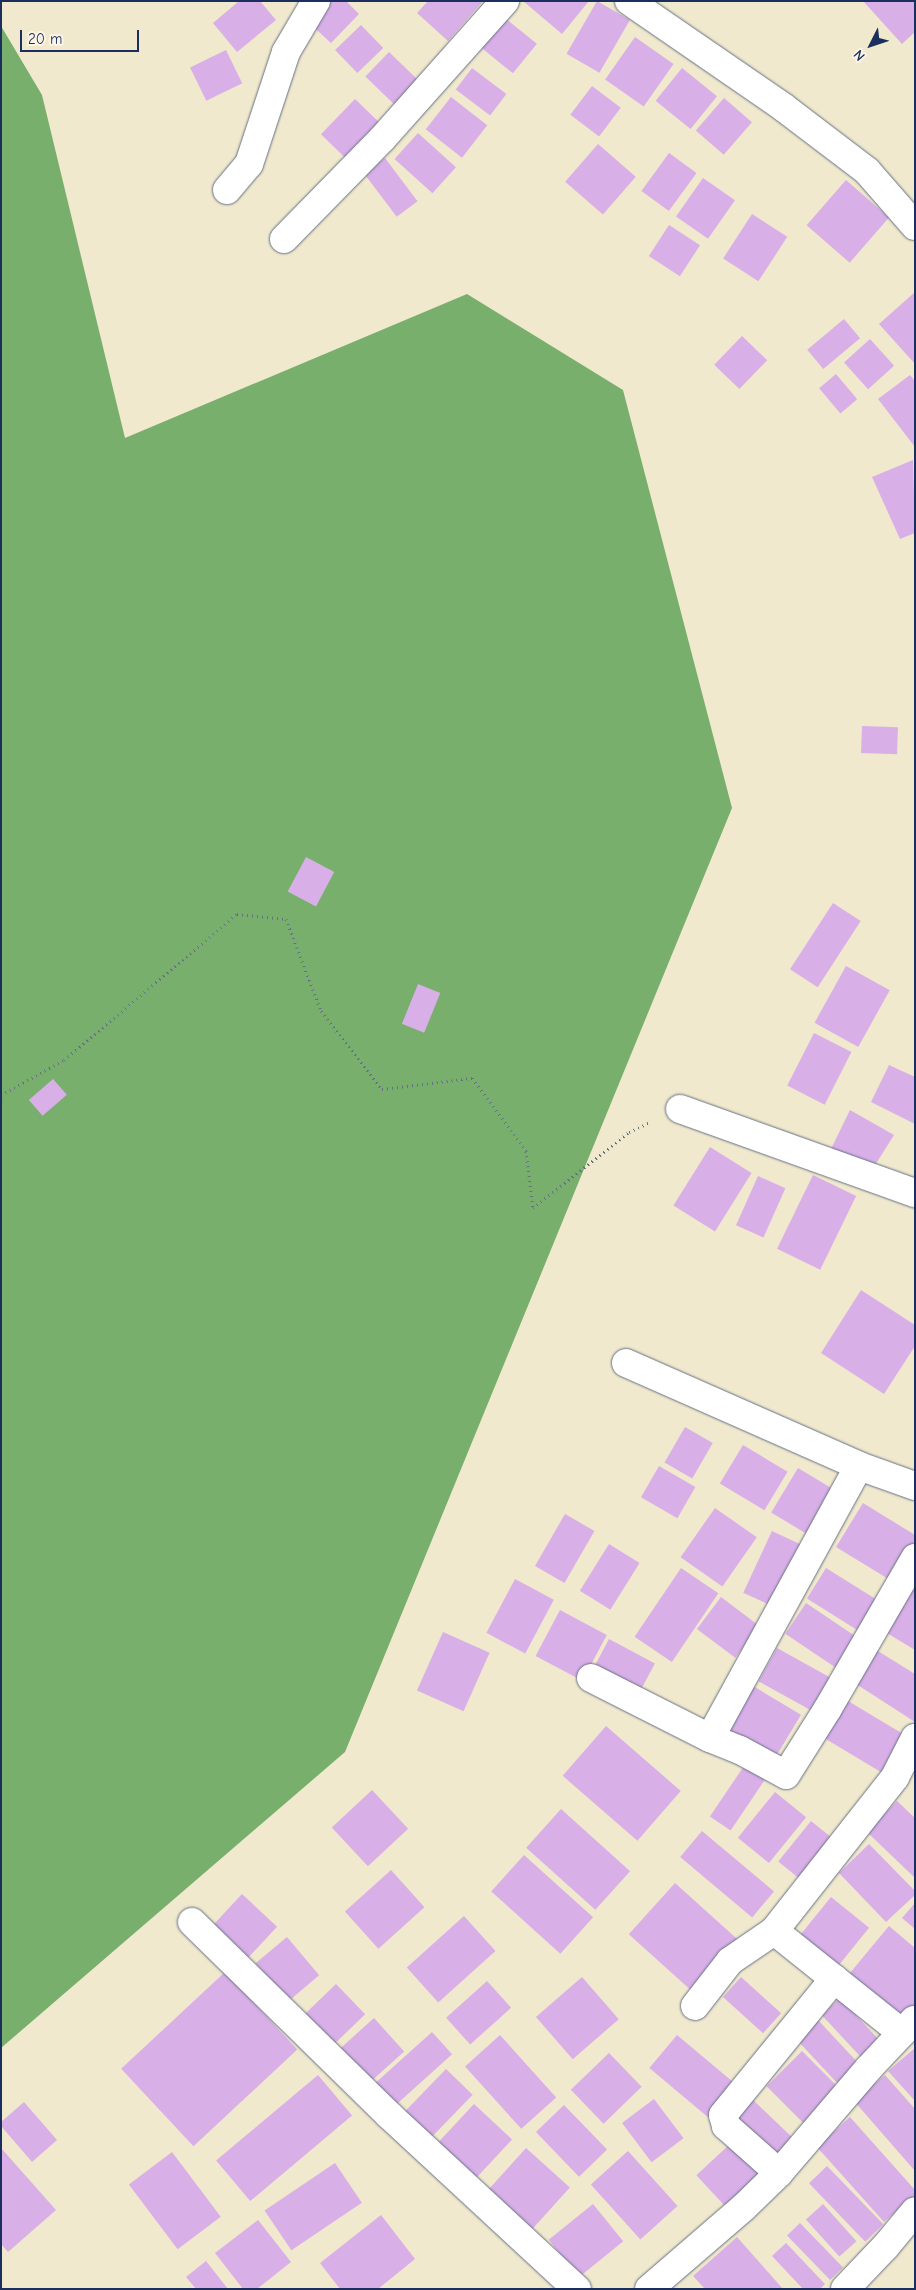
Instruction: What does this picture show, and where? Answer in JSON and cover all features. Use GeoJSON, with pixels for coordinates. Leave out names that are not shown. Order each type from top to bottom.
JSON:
{"type":"FeatureCollection","features":[{"type":"Feature","properties":{"kind":"street"},"geometry":{"type":"LineString","coordinates":[[226,190],[249,164],[286,52],[316,1]]}},
{"type":"Feature","properties":{"kind":"street"},"geometry":{"type":"LineString","coordinates":[[284,238],[382,139],[505,1]]}},
{"type":"Feature","properties":{"kind":"street"},"geometry":{"type":"LineString","coordinates":[[629,1],[783,107],[867,171],[915,226]]}},
{"type":"Feature","properties":{"kind":"street"},"geometry":{"type":"LineString","coordinates":[[680,1109],[915,1193]]}},
{"type":"Feature","properties":{"kind":"street"},"geometry":{"type":"LineString","coordinates":[[626,1363],[859,1466],[915,1486]]}},
{"type":"Feature","properties":{"kind":"street"},"geometry":{"type":"LineString","coordinates":[[710,1738],[859,1466]]}},
{"type":"Feature","properties":{"kind":"street"},"geometry":{"type":"LineString","coordinates":[[591,1678],[710,1738],[740,1750],[786,1775],[827,1710],[915,1558]]}},
{"type":"Feature","properties":{"kind":"street"},"geometry":{"type":"LineString","coordinates":[[695,2006],[730,1961],[774,1931],[896,1777],[915,1738]]}},
{"type":"Feature","properties":{"kind":"street"},"geometry":{"type":"LineString","coordinates":[[192,1922],[390,2114],[577,2289]]}},
{"type":"Feature","properties":{"kind":"street"},"geometry":{"type":"LineString","coordinates":[[649,2289],[744,2207],[779,2173],[908,2027],[834,1979],[774,1931]]}},
{"type":"Feature","properties":{"kind":"street"},"geometry":{"type":"LineString","coordinates":[[779,2173],[726,2126],[723,2115],[834,1979]]}},
{"type":"Feature","properties":{"kind":"street"},"geometry":{"type":"LineString","coordinates":[[845,2289],[886,2246],[915,2211]]}},
{"type":"Feature","properties":{"kind":"path"},"geometry":{"type":"LineString","coordinates":[[1,1096],[64,1060],[237,914],[286,919],[321,1011],[382,1089],[472,1078],[526,1151],[533,1208],[629,1132],[680,1109]]}},
{"type":"Feature","properties":{"kind":"green space"},"geometry":{"type":"Polygon","coordinates":[[[1,26],[42,95],[125,438],[467,294],[623,390],[732,808],[345,1752],[1,2048],[1,26]]]}},
{"type":"Feature","properties":{"kind":"building"},"geometry":{"type":"Polygon","coordinates":[[[239,1],[260,1],[276,20],[237,52],[213,23],[239,1]]]}},
{"type":"Feature","properties":{"kind":"building"},"geometry":{"type":"Polygon","coordinates":[[[322,1],[346,1],[359,14],[331,43],[305,19],[322,1]]]}},
{"type":"Feature","properties":{"kind":"building"},"geometry":{"type":"Polygon","coordinates":[[[428,1],[483,1],[448,41],[417,13],[428,1]]]}},
{"type":"Feature","properties":{"kind":"building"},"geometry":{"type":"Polygon","coordinates":[[[523,1],[589,1],[562,34],[523,1]]]}},
{"type":"Feature","properties":{"kind":"building"},"geometry":{"type":"Polygon","coordinates":[[[597,1],[630,20],[599,73],[566,54],[597,1]]]}},
{"type":"Feature","properties":{"kind":"building"},"geometry":{"type":"Polygon","coordinates":[[[863,1],[915,1],[915,32],[902,44],[863,1]]]}},
{"type":"Feature","properties":{"kind":"building"},"geometry":{"type":"Polygon","coordinates":[[[505,18],[537,44],[513,73],[481,48],[505,18]]]}},
{"type":"Feature","properties":{"kind":"building"},"geometry":{"type":"Polygon","coordinates":[[[361,25],[383,48],[357,73],[335,50],[361,25]]]}},
{"type":"Feature","properties":{"kind":"building"},"geometry":{"type":"Polygon","coordinates":[[[635,37],[674,64],[644,107],[605,80],[635,37]]]}},
{"type":"Feature","properties":{"kind":"building"},"geometry":{"type":"Polygon","coordinates":[[[226,50],[242,83],[206,101],[190,68],[226,50]]]}},
{"type":"Feature","properties":{"kind":"building"},"geometry":{"type":"Polygon","coordinates":[[[389,52],[418,80],[394,104],[365,76],[389,52]]]}},
{"type":"Feature","properties":{"kind":"building"},"geometry":{"type":"Polygon","coordinates":[[[472,68],[506,94],[490,115],[456,90],[472,68]]]}},
{"type":"Feature","properties":{"kind":"building"},"geometry":{"type":"Polygon","coordinates":[[[682,68],[717,96],[691,129],[656,101],[682,68]]]}},
{"type":"Feature","properties":{"kind":"building"},"geometry":{"type":"Polygon","coordinates":[[[592,86],[621,108],[599,136],[570,115],[592,86]]]}},
{"type":"Feature","properties":{"kind":"building"},"geometry":{"type":"Polygon","coordinates":[[[451,97],[487,125],[462,158],[426,129],[451,97]]]}},
{"type":"Feature","properties":{"kind":"building"},"geometry":{"type":"Polygon","coordinates":[[[724,98],[752,122],[724,155],[696,130],[724,98]]]}},
{"type":"Feature","properties":{"kind":"building"},"geometry":{"type":"Polygon","coordinates":[[[355,99],[379,122],[345,157],[321,134],[355,99]]]}},
{"type":"Feature","properties":{"kind":"building"},"geometry":{"type":"Polygon","coordinates":[[[418,133],[456,167],[432,193],[395,159],[418,133]]]}},
{"type":"Feature","properties":{"kind":"building"},"geometry":{"type":"Polygon","coordinates":[[[598,144],[636,177],[603,215],[565,182],[598,144]]]}},
{"type":"Feature","properties":{"kind":"building"},"geometry":{"type":"Polygon","coordinates":[[[669,153],[697,173],[669,211],[641,191],[669,153]]]}},
{"type":"Feature","properties":{"kind":"building"},"geometry":{"type":"Polygon","coordinates":[[[385,158],[417,201],[397,217],[364,174],[385,158]]]}},
{"type":"Feature","properties":{"kind":"building"},"geometry":{"type":"Polygon","coordinates":[[[703,178],[735,200],[708,239],[676,217],[703,178]]]}},
{"type":"Feature","properties":{"kind":"building"},"geometry":{"type":"Polygon","coordinates":[[[846,180],[889,217],[850,263],[807,225],[846,180]]]}},
{"type":"Feature","properties":{"kind":"building"},"geometry":{"type":"Polygon","coordinates":[[[752,214],[787,237],[758,281],[723,258],[752,214]]]}},
{"type":"Feature","properties":{"kind":"building"},"geometry":{"type":"Polygon","coordinates":[[[669,225],[700,245],[680,276],[649,256],[669,225]]]}},
{"type":"Feature","properties":{"kind":"building"},"geometry":{"type":"Polygon","coordinates":[[[915,292],[915,364],[879,324],[915,292]]]}},
{"type":"Feature","properties":{"kind":"building"},"geometry":{"type":"Polygon","coordinates":[[[844,319],[860,338],[823,369],[807,350],[844,319]]]}},
{"type":"Feature","properties":{"kind":"building"},"geometry":{"type":"Polygon","coordinates":[[[742,336],[767,360],[739,389],[714,365],[742,336]]]}},
{"type":"Feature","properties":{"kind":"building"},"geometry":{"type":"Polygon","coordinates":[[[870,339],[894,366],[868,389],[844,362],[870,339]]]}},
{"type":"Feature","properties":{"kind":"building"},"geometry":{"type":"Polygon","coordinates":[[[836,374],[857,399],[840,413],[819,388],[836,374]]]}},
{"type":"Feature","properties":{"kind":"building"},"geometry":{"type":"Polygon","coordinates":[[[910,375],[915,381],[915,447],[878,399],[910,375]]]}},
{"type":"Feature","properties":{"kind":"building"},"geometry":{"type":"Polygon","coordinates":[[[913,460],[915,533],[900,539],[872,477],[913,460]]]}},
{"type":"Feature","properties":{"kind":"building"},"geometry":{"type":"Polygon","coordinates":[[[862,726],[898,727],[897,754],[861,753],[862,726]]]}},
{"type":"Feature","properties":{"kind":"building"},"geometry":{"type":"Polygon","coordinates":[[[306,857],[334,872],[316,906],[288,891],[306,857]]]}},
{"type":"Feature","properties":{"kind":"building"},"geometry":{"type":"Polygon","coordinates":[[[833,903],[861,921],[818,987],[790,969],[833,903]]]}},
{"type":"Feature","properties":{"kind":"building"},"geometry":{"type":"Polygon","coordinates":[[[846,966],[890,990],[858,1047],[814,1023],[846,966]]]}},
{"type":"Feature","properties":{"kind":"building"},"geometry":{"type":"Polygon","coordinates":[[[418,984],[440,993],[424,1033],[402,1024],[418,984]]]}},
{"type":"Feature","properties":{"kind":"building"},"geometry":{"type":"Polygon","coordinates":[[[814,1033],[851,1052],[825,1105],[787,1086],[814,1033]]]}},
{"type":"Feature","properties":{"kind":"building"},"geometry":{"type":"Polygon","coordinates":[[[889,1065],[915,1077],[915,1124],[871,1102],[889,1065]]]}},
{"type":"Feature","properties":{"kind":"building"},"geometry":{"type":"Polygon","coordinates":[[[53,1079],[67,1095],[43,1116],[29,1100],[53,1079]]]}},
{"type":"Feature","properties":{"kind":"building"},"geometry":{"type":"Polygon","coordinates":[[[850,1110],[894,1135],[872,1170],[830,1151],[850,1110]]]}},
{"type":"Feature","properties":{"kind":"building"},"geometry":{"type":"Polygon","coordinates":[[[710,1147],[752,1173],[715,1231],[673,1206],[710,1147]]]}},
{"type":"Feature","properties":{"kind":"building"},"geometry":{"type":"Polygon","coordinates":[[[813,1175],[856,1196],[820,1270],[777,1249],[813,1175]]]}},
{"type":"Feature","properties":{"kind":"building"},"geometry":{"type":"Polygon","coordinates":[[[758,1176],[785,1188],[763,1238],[736,1225],[758,1176]]]}},
{"type":"Feature","properties":{"kind":"building"},"geometry":{"type":"Polygon","coordinates":[[[861,1290],[915,1325],[915,1346],[884,1394],[821,1353],[861,1290]]]}},
{"type":"Feature","properties":{"kind":"building"},"geometry":{"type":"Polygon","coordinates":[[[685,1427],[713,1443],[692,1479],[664,1463],[685,1427]]]}},
{"type":"Feature","properties":{"kind":"building"},"geometry":{"type":"Polygon","coordinates":[[[743,1445],[788,1472],[764,1510],[720,1484],[743,1445]]]}},
{"type":"Feature","properties":{"kind":"building"},"geometry":{"type":"Polygon","coordinates":[[[659,1466],[695,1487],[677,1518],[641,1497],[659,1466]]]}},
{"type":"Feature","properties":{"kind":"building"},"geometry":{"type":"Polygon","coordinates":[[[798,1468],[838,1492],[812,1537],[771,1513],[798,1468]]]}},
{"type":"Feature","properties":{"kind":"building"},"geometry":{"type":"Polygon","coordinates":[[[863,1503],[915,1535],[915,1540],[890,1580],[836,1547],[863,1503]]]}},
{"type":"Feature","properties":{"kind":"building"},"geometry":{"type":"Polygon","coordinates":[[[715,1508],[757,1537],[722,1586],[681,1557],[715,1508]]]}},
{"type":"Feature","properties":{"kind":"building"},"geometry":{"type":"Polygon","coordinates":[[[565,1514],[594,1531],[564,1583],[535,1566],[565,1514]]]}},
{"type":"Feature","properties":{"kind":"building"},"geometry":{"type":"Polygon","coordinates":[[[772,1531],[802,1545],[773,1607],[743,1593],[772,1531]]]}},
{"type":"Feature","properties":{"kind":"building"},"geometry":{"type":"Polygon","coordinates":[[[609,1544],[640,1563],[610,1610],[580,1591],[609,1544]]]}},
{"type":"Feature","properties":{"kind":"building"},"geometry":{"type":"Polygon","coordinates":[[[681,1568],[718,1593],[672,1662],[635,1637],[681,1568]]]}},
{"type":"Feature","properties":{"kind":"building"},"geometry":{"type":"Polygon","coordinates":[[[826,1568],[881,1602],[862,1633],[807,1599],[826,1568]]]}},
{"type":"Feature","properties":{"kind":"building"},"geometry":{"type":"Polygon","coordinates":[[[515,1579],[554,1600],[525,1654],[486,1633],[515,1579]]]}},
{"type":"Feature","properties":{"kind":"building"},"geometry":{"type":"Polygon","coordinates":[[[913,1590],[915,1592],[915,1650],[887,1633],[913,1590]]]}},
{"type":"Feature","properties":{"kind":"building"},"geometry":{"type":"Polygon","coordinates":[[[721,1597],[759,1626],[735,1658],[697,1629],[721,1597]]]}},
{"type":"Feature","properties":{"kind":"building"},"geometry":{"type":"Polygon","coordinates":[[[806,1603],[857,1637],[836,1668],[785,1634],[806,1603]]]}},
{"type":"Feature","properties":{"kind":"building"},"geometry":{"type":"Polygon","coordinates":[[[560,1610],[607,1635],[582,1681],[536,1656],[560,1610]]]}},
{"type":"Feature","properties":{"kind":"building"},"geometry":{"type":"Polygon","coordinates":[[[443,1632],[490,1653],[464,1711],[417,1690],[443,1632]]]}},
{"type":"Feature","properties":{"kind":"building"},"geometry":{"type":"Polygon","coordinates":[[[609,1639],[655,1663],[638,1694],[593,1670],[609,1639]]]}},
{"type":"Feature","properties":{"kind":"building"},"geometry":{"type":"Polygon","coordinates":[[[777,1648],[835,1680],[816,1713],[759,1681],[777,1648]]]}},
{"type":"Feature","properties":{"kind":"building"},"geometry":{"type":"Polygon","coordinates":[[[873,1648],[915,1674],[915,1722],[853,1682],[873,1648]]]}},
{"type":"Feature","properties":{"kind":"building"},"geometry":{"type":"Polygon","coordinates":[[[753,1686],[801,1715],[775,1759],[727,1730],[753,1686]]]}},
{"type":"Feature","properties":{"kind":"building"},"geometry":{"type":"Polygon","coordinates":[[[843,1698],[906,1736],[884,1774],[820,1736],[843,1698]]]}},
{"type":"Feature","properties":{"kind":"building"},"geometry":{"type":"Polygon","coordinates":[[[606,1726],[681,1791],[637,1841],[563,1776],[606,1726]]]}},
{"type":"Feature","properties":{"kind":"building"},"geometry":{"type":"Polygon","coordinates":[[[744,1766],[765,1780],[731,1831],[710,1817],[744,1766]]]}},
{"type":"Feature","properties":{"kind":"building"},"geometry":{"type":"Polygon","coordinates":[[[372,1790],[408,1829],[368,1866],[332,1828],[372,1790]]]}},
{"type":"Feature","properties":{"kind":"building"},"geometry":{"type":"Polygon","coordinates":[[[775,1792],[806,1817],[769,1863],[738,1838],[775,1792]]]}},
{"type":"Feature","properties":{"kind":"building"},"geometry":{"type":"Polygon","coordinates":[[[897,1801],[915,1818],[915,1878],[867,1832],[897,1801]]]}},
{"type":"Feature","properties":{"kind":"building"},"geometry":{"type":"Polygon","coordinates":[[[561,1809],[630,1871],[595,1910],[526,1848],[561,1809]]]}},
{"type":"Feature","properties":{"kind":"building"},"geometry":{"type":"Polygon","coordinates":[[[811,1821],[837,1842],[804,1882],[778,1861],[811,1821]]]}},
{"type":"Feature","properties":{"kind":"building"},"geometry":{"type":"Polygon","coordinates":[[[702,1831],[774,1891],[752,1917],[680,1857],[702,1831]]]}},
{"type":"Feature","properties":{"kind":"building"},"geometry":{"type":"Polygon","coordinates":[[[869,1844],[915,1891],[915,1895],[886,1922],[839,1873],[869,1844]]]}},
{"type":"Feature","properties":{"kind":"building"},"geometry":{"type":"Polygon","coordinates":[[[524,1855],[593,1917],[560,1954],[491,1891],[524,1855]]]}},
{"type":"Feature","properties":{"kind":"building"},"geometry":{"type":"Polygon","coordinates":[[[391,1870],[424,1907],[378,1949],[345,1911],[391,1870]]]}},
{"type":"Feature","properties":{"kind":"building"},"geometry":{"type":"Polygon","coordinates":[[[675,1883],[737,1939],[691,1990],[629,1934],[675,1883]]]}},
{"type":"Feature","properties":{"kind":"building"},"geometry":{"type":"Polygon","coordinates":[[[242,1894],[277,1927],[247,1959],[212,1926],[242,1894]]]}},
{"type":"Feature","properties":{"kind":"building"},"geometry":{"type":"Polygon","coordinates":[[[831,1897],[869,1928],[835,1970],[797,1939],[831,1897]]]}},
{"type":"Feature","properties":{"kind":"building"},"geometry":{"type":"Polygon","coordinates":[[[915,1903],[915,1929],[902,1918],[915,1903]]]}},
{"type":"Feature","properties":{"kind":"building"},"geometry":{"type":"Polygon","coordinates":[[[464,1916],[495,1951],[438,2002],[407,1968],[464,1916]]]}},
{"type":"Feature","properties":{"kind":"building"},"geometry":{"type":"Polygon","coordinates":[[[889,1926],[915,1948],[915,2012],[902,2027],[845,1979],[889,1926]]]}},
{"type":"Feature","properties":{"kind":"building"},"geometry":{"type":"Polygon","coordinates":[[[287,1937],[319,1975],[288,2002],[256,1963],[287,1937]]]}},
{"type":"Feature","properties":{"kind":"building"},"geometry":{"type":"Polygon","coordinates":[[[225,1972],[297,2050],[193,2146],[121,2069],[225,1972]]]}},
{"type":"Feature","properties":{"kind":"building"},"geometry":{"type":"Polygon","coordinates":[[[582,1977],[619,2019],[573,2059],[536,2017],[582,1977]]]}},
{"type":"Feature","properties":{"kind":"building"},"geometry":{"type":"Polygon","coordinates":[[[741,1977],[781,2013],[763,2033],[723,1997],[741,1977]]]}},
{"type":"Feature","properties":{"kind":"building"},"geometry":{"type":"Polygon","coordinates":[[[487,1981],[511,2008],[470,2045],[446,2018],[487,1981]]]}},
{"type":"Feature","properties":{"kind":"building"},"geometry":{"type":"Polygon","coordinates":[[[336,1984],[365,2014],[333,2045],[304,2015],[336,1984]]]}},
{"type":"Feature","properties":{"kind":"building"},"geometry":{"type":"Polygon","coordinates":[[[840,1998],[881,2042],[863,2059],[822,2015],[840,1998]]]}},
{"type":"Feature","properties":{"kind":"building"},"geometry":{"type":"Polygon","coordinates":[[[374,2018],[404,2051],[369,2083],[339,2049],[374,2018]]]}},
{"type":"Feature","properties":{"kind":"building"},"geometry":{"type":"Polygon","coordinates":[[[818,2020],[863,2068],[842,2088],[797,2040],[818,2020]]]}},
{"type":"Feature","properties":{"kind":"building"},"geometry":{"type":"Polygon","coordinates":[[[432,2032],[452,2054],[393,2108],[373,2086],[432,2032]]]}},
{"type":"Feature","properties":{"kind":"building"},"geometry":{"type":"Polygon","coordinates":[[[500,2035],[556,2097],[521,2129],[465,2066],[500,2035]]]}},
{"type":"Feature","properties":{"kind":"building"},"geometry":{"type":"Polygon","coordinates":[[[677,2035],[736,2084],[708,2117],[649,2068],[677,2035]]]}},
{"type":"Feature","properties":{"kind":"building"},"geometry":{"type":"Polygon","coordinates":[[[915,2048],[915,2101],[888,2071],[915,2048]]]}},
{"type":"Feature","properties":{"kind":"building"},"geometry":{"type":"Polygon","coordinates":[[[802,2051],[841,2090],[806,2125],[767,2086],[802,2051]]]}},
{"type":"Feature","properties":{"kind":"building"},"geometry":{"type":"Polygon","coordinates":[[[609,2053],[642,2087],[604,2124],[571,2090],[609,2053]]]}},
{"type":"Feature","properties":{"kind":"building"},"geometry":{"type":"Polygon","coordinates":[[[446,2069],[473,2095],[428,2141],[402,2115],[446,2069]]]}},
{"type":"Feature","properties":{"kind":"building"},"geometry":{"type":"Polygon","coordinates":[[[318,2075],[352,2116],[250,2201],[216,2160],[318,2075]]]}},
{"type":"Feature","properties":{"kind":"building"},"geometry":{"type":"Polygon","coordinates":[[[885,2075],[915,2109],[915,2171],[854,2101],[885,2075]]]}},
{"type":"Feature","properties":{"kind":"building"},"geometry":{"type":"Polygon","coordinates":[[[750,2097],[798,2143],[783,2157],[730,2120],[750,2097]]]}},
{"type":"Feature","properties":{"kind":"building"},"geometry":{"type":"Polygon","coordinates":[[[654,2099],[683,2138],[652,2162],[622,2123],[654,2099]]]}},
{"type":"Feature","properties":{"kind":"building"},"geometry":{"type":"Polygon","coordinates":[[[24,2102],[57,2140],[32,2162],[1,2126],[1,2122],[24,2102]]]}},
{"type":"Feature","properties":{"kind":"building"},"geometry":{"type":"Polygon","coordinates":[[[474,2104],[512,2139],[473,2181],[435,2146],[474,2104]]]}},
{"type":"Feature","properties":{"kind":"building"},"geometry":{"type":"Polygon","coordinates":[[[564,2105],[607,2150],[579,2177],[536,2132],[564,2105]]]}},
{"type":"Feature","properties":{"kind":"building"},"geometry":{"type":"Polygon","coordinates":[[[850,2117],[915,2190],[915,2195],[884,2222],[817,2147],[850,2117]]]}},
{"type":"Feature","properties":{"kind":"building"},"geometry":{"type":"Polygon","coordinates":[[[730,2144],[765,2182],[732,2213],[696,2175],[730,2144]]]}},
{"type":"Feature","properties":{"kind":"building"},"geometry":{"type":"Polygon","coordinates":[[[1,2148],[56,2210],[8,2252],[1,2244],[1,2148]]]}},
{"type":"Feature","properties":{"kind":"building"},"geometry":{"type":"Polygon","coordinates":[[[526,2148],[570,2187],[530,2232],[486,2193],[526,2148]]]}},
{"type":"Feature","properties":{"kind":"building"},"geometry":{"type":"Polygon","coordinates":[[[628,2151],[678,2206],[640,2239],[591,2184],[628,2151]]]}},
{"type":"Feature","properties":{"kind":"building"},"geometry":{"type":"Polygon","coordinates":[[[172,2152],[221,2217],[178,2249],[129,2184],[172,2152]]]}},
{"type":"Feature","properties":{"kind":"building"},"geometry":{"type":"Polygon","coordinates":[[[335,2163],[362,2203],[291,2250],[265,2211],[335,2163]]]}},
{"type":"Feature","properties":{"kind":"building"},"geometry":{"type":"Polygon","coordinates":[[[827,2166],[883,2224],[865,2242],[809,2183],[827,2166]]]}},
{"type":"Feature","properties":{"kind":"building"},"geometry":{"type":"Polygon","coordinates":[[[593,2204],[623,2241],[579,2277],[549,2240],[593,2204]]]}},
{"type":"Feature","properties":{"kind":"building"},"geometry":{"type":"Polygon","coordinates":[[[823,2204],[856,2241],[839,2257],[806,2219],[823,2204]]]}},
{"type":"Feature","properties":{"kind":"building"},"geometry":{"type":"Polygon","coordinates":[[[381,2215],[415,2259],[378,2289],[340,2289],[320,2263],[381,2215]]]}},
{"type":"Feature","properties":{"kind":"building"},"geometry":{"type":"Polygon","coordinates":[[[258,2220],[291,2262],[257,2289],[243,2289],[215,2253],[258,2220]]]}},
{"type":"Feature","properties":{"kind":"building"},"geometry":{"type":"Polygon","coordinates":[[[800,2223],[843,2268],[830,2280],[787,2236],[800,2223]]]}},
{"type":"Feature","properties":{"kind":"building"},"geometry":{"type":"Polygon","coordinates":[[[737,2237],[783,2289],[705,2289],[693,2276],[737,2237]]]}},
{"type":"Feature","properties":{"kind":"building"},"geometry":{"type":"Polygon","coordinates":[[[786,2243],[825,2284],[820,2289],[803,2289],[772,2256],[786,2243]]]}},
{"type":"Feature","properties":{"kind":"building"},"geometry":{"type":"Polygon","coordinates":[[[206,2261],[228,2289],[196,2289],[186,2277],[206,2261]]]}}]}
